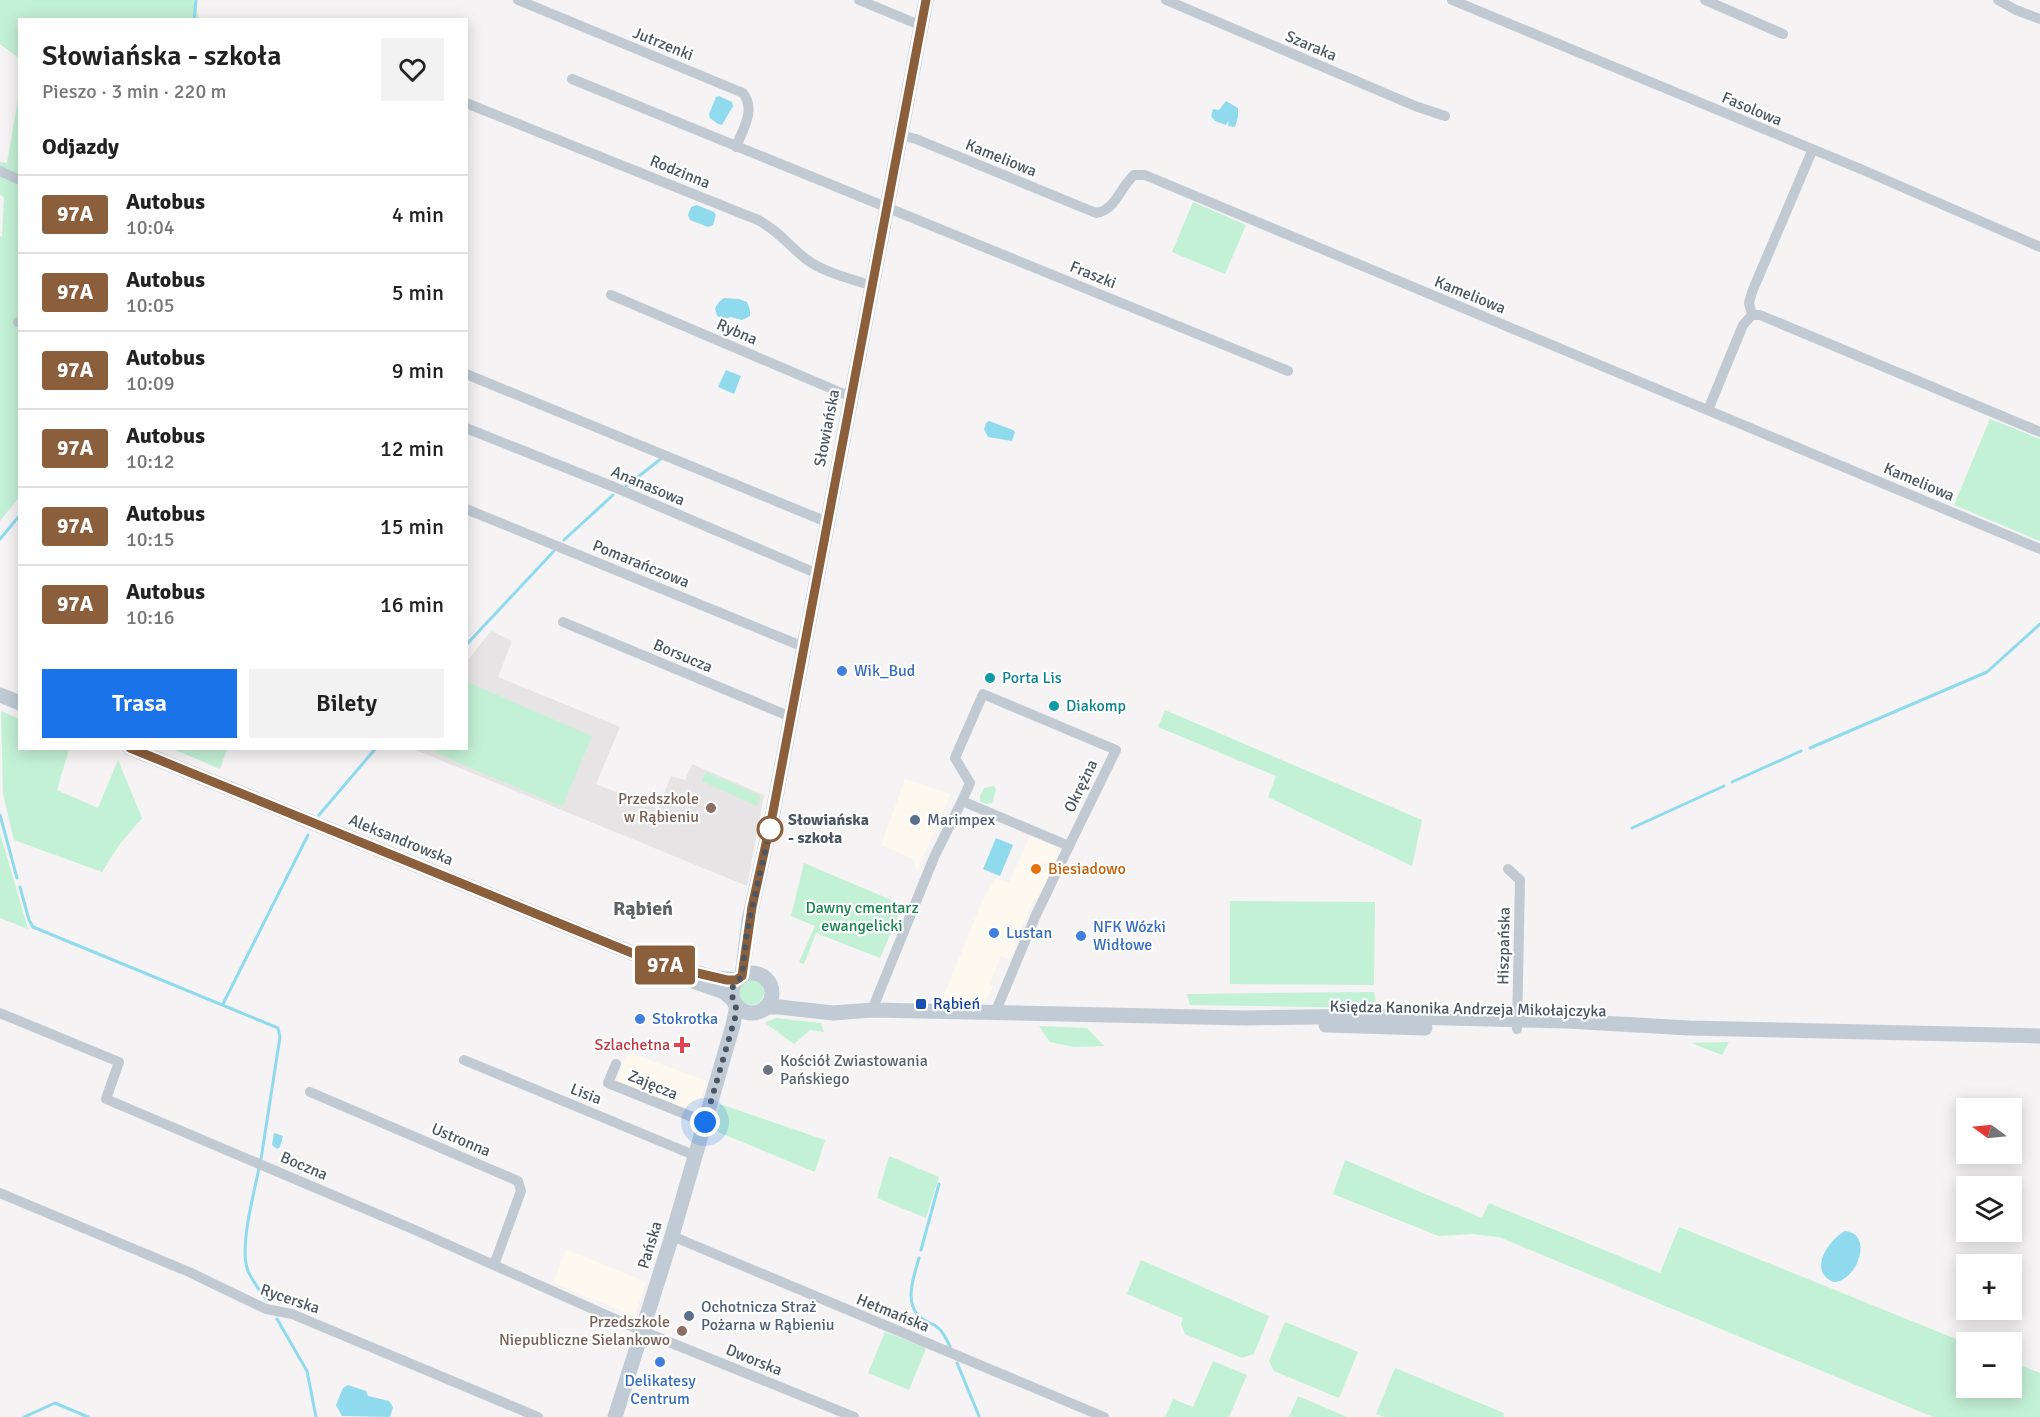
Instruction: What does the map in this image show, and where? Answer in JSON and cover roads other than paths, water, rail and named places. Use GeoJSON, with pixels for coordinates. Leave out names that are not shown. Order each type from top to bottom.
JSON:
{"type":"FeatureCollection","features":[{"type":"Feature","properties":{"kind":"main road","name":"Słowiańska"},"geometry":{"type":"LineString","coordinates":[[739,978],[791,717],[926,0]]}},
{"type":"Feature","properties":{"kind":"main road"},"geometry":{"type":"LineString","coordinates":[[0,695],[18,702]]}},
{"type":"Feature","properties":{"kind":"main road","name":"Aleksandrowska"},"geometry":{"type":"LineString","coordinates":[[135,750],[659,964],[684,978],[724,993],[740,1006]]}},
{"type":"Feature","properties":{"kind":"main road","name":"Słowiańska"},"geometry":{"type":"LineString","coordinates":[[760,974],[755,956],[763,862]]}},
{"type":"Feature","properties":{"kind":"main road","name":"Aleksandrowska"},"geometry":{"type":"LineString","coordinates":[[659,964],[716,978],[739,978]]}},
{"type":"Feature","properties":{"kind":"main road"},"geometry":{"type":"LineString","coordinates":[[752,973],[760,974],[767,980],[772,991],[771,1000],[762,1011],[740,1006],[732,988],[739,978],[752,973]]}},
{"type":"Feature","properties":{"kind":"main road","name":"Księdza Kanonika Andrzeja Mikołajczyka"},"geometry":{"type":"LineString","coordinates":[[772,991],[790,997],[872,1010]]}},
{"type":"Feature","properties":{"kind":"main road","name":"Pańska"},"geometry":{"type":"LineString","coordinates":[[615,1417],[672,1236],[740,1006]]}},
{"type":"Feature","properties":{"kind":"main road","name":"Księdza Kanonika Andrzeja Mikołajczyka"},"geometry":{"type":"LineString","coordinates":[[766,1007],[779,1006],[833,1012],[872,1010],[2040,1036]]}},
{"type":"Feature","properties":{"kind":"street","name":"Jutrzenki"},"geometry":{"type":"LineString","coordinates":[[518,0],[743,93],[750,110],[736,147]]}},
{"type":"Feature","properties":{"kind":"street"},"geometry":{"type":"LineString","coordinates":[[859,0],[922,26]]}},
{"type":"Feature","properties":{"kind":"street","name":"Szaraka"},"geometry":{"type":"LineString","coordinates":[[1166,0],[1415,106],[1445,116]]}},
{"type":"Feature","properties":{"kind":"street","name":"Fasolowa"},"geometry":{"type":"LineString","coordinates":[[1452,0],[1812,151],[1863,170],[2040,247]]}},
{"type":"Feature","properties":{"kind":"street"},"geometry":{"type":"LineString","coordinates":[[1705,0],[1783,34]]}},
{"type":"Feature","properties":{"kind":"street"},"geometry":{"type":"LineString","coordinates":[[1998,0],[2040,19]]}},
{"type":"Feature","properties":{"kind":"street"},"geometry":{"type":"LineString","coordinates":[[573,80],[887,208]]}},
{"type":"Feature","properties":{"kind":"street","name":"Rodzinna"},"geometry":{"type":"LineString","coordinates":[[468,105],[758,220],[776,230],[806,260],[816,266],[872,286]]}},
{"type":"Feature","properties":{"kind":"street","name":"Kameliowa"},"geometry":{"type":"LineString","coordinates":[[900,135],[916,139],[1096,213],[1103,212],[1110,207],[1125,183],[1134,175],[1145,175],[2040,549]]}},
{"type":"Feature","properties":{"kind":"street"},"geometry":{"type":"LineString","coordinates":[[1752,315],[1749,303],[1752,292],[1812,151]]}},
{"type":"Feature","properties":{"kind":"street"},"geometry":{"type":"LineString","coordinates":[[0,171],[18,179]]}},
{"type":"Feature","properties":{"kind":"street","name":"Fraszki"},"geometry":{"type":"LineString","coordinates":[[887,208],[1288,370]]}},
{"type":"Feature","properties":{"kind":"street","name":"Rybna"},"geometry":{"type":"LineString","coordinates":[[611,295],[851,397]]}},
{"type":"Feature","properties":{"kind":"street"},"geometry":{"type":"LineString","coordinates":[[1708,410],[1743,325],[1752,315],[1760,315],[2040,432]]}},
{"type":"Feature","properties":{"kind":"street"},"geometry":{"type":"LineString","coordinates":[[468,375],[827,522]]}},
{"type":"Feature","properties":{"kind":"street","name":"Ananasowa"},"geometry":{"type":"LineString","coordinates":[[468,429],[614,487],[818,574]]}},
{"type":"Feature","properties":{"kind":"street","name":"Pomarańczowa"},"geometry":{"type":"LineString","coordinates":[[468,510],[804,647]]}},
{"type":"Feature","properties":{"kind":"street","name":"Borsucza"},"geometry":{"type":"LineString","coordinates":[[563,622],[791,717]]}},
{"type":"Feature","properties":{"kind":"street","name":"Okrężna"},"geometry":{"type":"LineString","coordinates":[[872,1010],[935,855],[970,783],[955,758],[983,693],[1116,750],[1036,915],[995,1013]]}},
{"type":"Feature","properties":{"kind":"street"},"geometry":{"type":"LineString","coordinates":[[962,801],[1069,846]]}},
{"type":"Feature","properties":{"kind":"street","name":"Hiszpańska"},"geometry":{"type":"LineString","coordinates":[[1508,869],[1520,880],[1517,1025]]}},
{"type":"Feature","properties":{"kind":"street","name":"Boczna"},"geometry":{"type":"LineString","coordinates":[[0,1013],[119,1062],[106,1099],[495,1265],[642,1331]]}},
{"type":"Feature","properties":{"kind":"street","name":"Lisia"},"geometry":{"type":"LineString","coordinates":[[464,1060],[696,1156]]}},
{"type":"Feature","properties":{"kind":"street","name":"Zajęcza"},"geometry":{"type":"LineString","coordinates":[[616,1064],[608,1083],[705,1122]]}},
{"type":"Feature","properties":{"kind":"street","name":"Ustronna"},"geometry":{"type":"LineString","coordinates":[[310,1092],[518,1181],[521,1191],[495,1265]]}},
{"type":"Feature","properties":{"kind":"street","name":"Rycerska"},"geometry":{"type":"LineString","coordinates":[[0,1193],[189,1272],[266,1310],[292,1314],[538,1417]]}},
{"type":"Feature","properties":{"kind":"street","name":"Hetmańska"},"geometry":{"type":"LineString","coordinates":[[672,1236],[1104,1417]]}},
{"type":"Feature","properties":{"kind":"street","name":"Dworska"},"geometry":{"type":"LineString","coordinates":[[642,1331],[854,1417]]}},
{"type":"Feature","properties":{"kind":"water"},"geometry":{"type":"Polygon","coordinates":[[[719,96],[732,102],[733,106],[722,125],[710,118],[709,114],[716,97],[719,96]]]}},
{"type":"Feature","properties":{"kind":"water"},"geometry":{"type":"Polygon","coordinates":[[[1226,101],[1238,108],[1235,127],[1228,126],[1229,121],[1226,125],[1215,121],[1211,116],[1213,109],[1219,110],[1226,101]]]}},
{"type":"Feature","properties":{"kind":"water"},"geometry":{"type":"Polygon","coordinates":[[[697,205],[714,212],[716,215],[713,225],[708,227],[690,220],[688,215],[691,207],[697,205]]]}},
{"type":"Feature","properties":{"kind":"water"},"geometry":{"type":"Polygon","coordinates":[[[724,298],[747,302],[750,316],[742,320],[717,316],[715,308],[724,298]]]}},
{"type":"Feature","properties":{"kind":"water"},"geometry":{"type":"Polygon","coordinates":[[[726,370],[741,376],[734,394],[718,387],[726,370]]]}},
{"type":"Feature","properties":{"kind":"water"},"geometry":{"type":"Polygon","coordinates":[[[989,421],[1013,430],[1015,432],[1012,441],[988,437],[984,429],[989,421]]]}},
{"type":"Feature","properties":{"kind":"water"},"geometry":{"type":"Polygon","coordinates":[[[996,838],[1013,845],[1000,876],[983,869],[996,838]]]}},
{"type":"Feature","properties":{"kind":"water"},"geometry":{"type":"Polygon","coordinates":[[[274,1133],[283,1136],[280,1147],[277,1149],[272,1145],[274,1133]]]}},
{"type":"Feature","properties":{"kind":"water"},"geometry":{"type":"Polygon","coordinates":[[[1845,1231],[1854,1234],[1859,1240],[1861,1248],[1859,1258],[1849,1274],[1842,1280],[1834,1282],[1826,1277],[1821,1264],[1832,1241],[1845,1231]]]}},
{"type":"Feature","properties":{"kind":"water"},"geometry":{"type":"Polygon","coordinates":[[[348,1385],[366,1391],[368,1396],[389,1401],[393,1407],[390,1417],[342,1416],[336,1405],[343,1388],[348,1385]]]}},
{"type":"Feature","properties":{"kind":"waterway"},"geometry":{"type":"LineString","coordinates":[[194,18],[196,0]]}},
{"type":"Feature","properties":{"kind":"waterway"},"geometry":{"type":"LineString","coordinates":[[625,487],[662,458]]}},
{"type":"Feature","properties":{"kind":"waterway"},"geometry":{"type":"LineString","coordinates":[[564,540],[613,495]]}},
{"type":"Feature","properties":{"kind":"waterway"},"geometry":{"type":"LineString","coordinates":[[0,539],[18,517]]}},
{"type":"Feature","properties":{"kind":"waterway"},"geometry":{"type":"LineString","coordinates":[[468,643],[554,551]]}},
{"type":"Feature","properties":{"kind":"waterway"},"geometry":{"type":"LineString","coordinates":[[1810,748],[1987,672],[2040,624]]}},
{"type":"Feature","properties":{"kind":"waterway"},"geometry":{"type":"LineString","coordinates":[[319,815],[374,750]]}},
{"type":"Feature","properties":{"kind":"waterway"},"geometry":{"type":"LineString","coordinates":[[1732,782],[1801,751]]}},
{"type":"Feature","properties":{"kind":"waterway"},"geometry":{"type":"LineString","coordinates":[[1632,828],[1724,786]]}},
{"type":"Feature","properties":{"kind":"waterway"},"geometry":{"type":"LineString","coordinates":[[0,815],[17,878]]}},
{"type":"Feature","properties":{"kind":"waterway"},"geometry":{"type":"LineString","coordinates":[[223,1004],[308,835]]}},
{"type":"Feature","properties":{"kind":"waterway"},"geometry":{"type":"LineString","coordinates":[[20,887],[33,927],[278,1028],[280,1037],[261,1159]]}},
{"type":"Feature","properties":{"kind":"waterway"},"geometry":{"type":"LineString","coordinates":[[259,1168],[248,1218],[245,1258],[251,1276],[267,1301]]}},
{"type":"Feature","properties":{"kind":"waterway"},"geometry":{"type":"LineString","coordinates":[[921,1250],[939,1184]]}},
{"type":"Feature","properties":{"kind":"waterway"},"geometry":{"type":"LineString","coordinates":[[919,1258],[911,1290],[912,1305],[921,1318],[942,1331],[950,1347]]}},
{"type":"Feature","properties":{"kind":"waterway"},"geometry":{"type":"LineString","coordinates":[[277,1319],[307,1371],[316,1417]]}},
{"type":"Feature","properties":{"kind":"waterway"},"geometry":{"type":"LineString","coordinates":[[957,1363],[979,1416]]}},
{"type":"Feature","properties":{"kind":"waterway"},"geometry":{"type":"LineString","coordinates":[[24,1417],[55,1403],[88,1417]]}},
{"type":"Feature","properties":{"kind":"place","name":"Wik_Bud"},"geometry":{"type":"Point","coordinates":[842,671]}},
{"type":"Feature","properties":{"kind":"place","name":"Porta Lis"},"geometry":{"type":"Point","coordinates":[990,678]}},
{"type":"Feature","properties":{"kind":"place","name":"Diakomp"},"geometry":{"type":"Point","coordinates":[1054,706]}},
{"type":"Feature","properties":{"kind":"place","name":"Przedszkole w Rąbieniu"},"geometry":{"type":"Point","coordinates":[711,808]}},
{"type":"Feature","properties":{"kind":"place","name":"Marimpex"},"geometry":{"type":"Point","coordinates":[915,820]}},
{"type":"Feature","properties":{"kind":"place","name":"Słowiańska - szkoła"},"geometry":{"type":"Point","coordinates":[770,829]}},
{"type":"Feature","properties":{"kind":"place","name":"Biesiadowo"},"geometry":{"type":"Point","coordinates":[1036,869]}},
{"type":"Feature","properties":{"kind":"place","name":"Lustan"},"geometry":{"type":"Point","coordinates":[994,933]}},
{"type":"Feature","properties":{"kind":"place","name":"NFK Wózki Widłowe"},"geometry":{"type":"Point","coordinates":[1081,936]}},
{"type":"Feature","properties":{"kind":"place","name":"Rąbień"},"geometry":{"type":"Point","coordinates":[921,1004]}},
{"type":"Feature","properties":{"kind":"place","name":"Stokrotka"},"geometry":{"type":"Point","coordinates":[640,1019]}},
{"type":"Feature","properties":{"kind":"place","name":"Szlachetna"},"geometry":{"type":"Point","coordinates":[682,1045]}},
{"type":"Feature","properties":{"kind":"place","name":"Kościół Zwiastowania Pańskiego"},"geometry":{"type":"Point","coordinates":[768,1070]}},
{"type":"Feature","properties":{"kind":"place","name":"Ochotnicza Straż Pożarna w Rąbieniu"},"geometry":{"type":"Point","coordinates":[689,1316]}},
{"type":"Feature","properties":{"kind":"place","name":"Przedszkole Niepubliczne Sielankowo"},"geometry":{"type":"Point","coordinates":[682,1331]}},
{"type":"Feature","properties":{"kind":"place","name":"Delikatesy Centrum"},"geometry":{"type":"Point","coordinates":[660,1362]}},
{"type":"Feature","properties":{"kind":"district","name":"Rąbień"},"geometry":{"type":"Point","coordinates":[643,908]}},
{"type":"Feature","properties":{"kind":"park label","name":"Dawny cmentarz ewangelicki"},"geometry":{"type":"Point","coordinates":[862,917]}}]}
